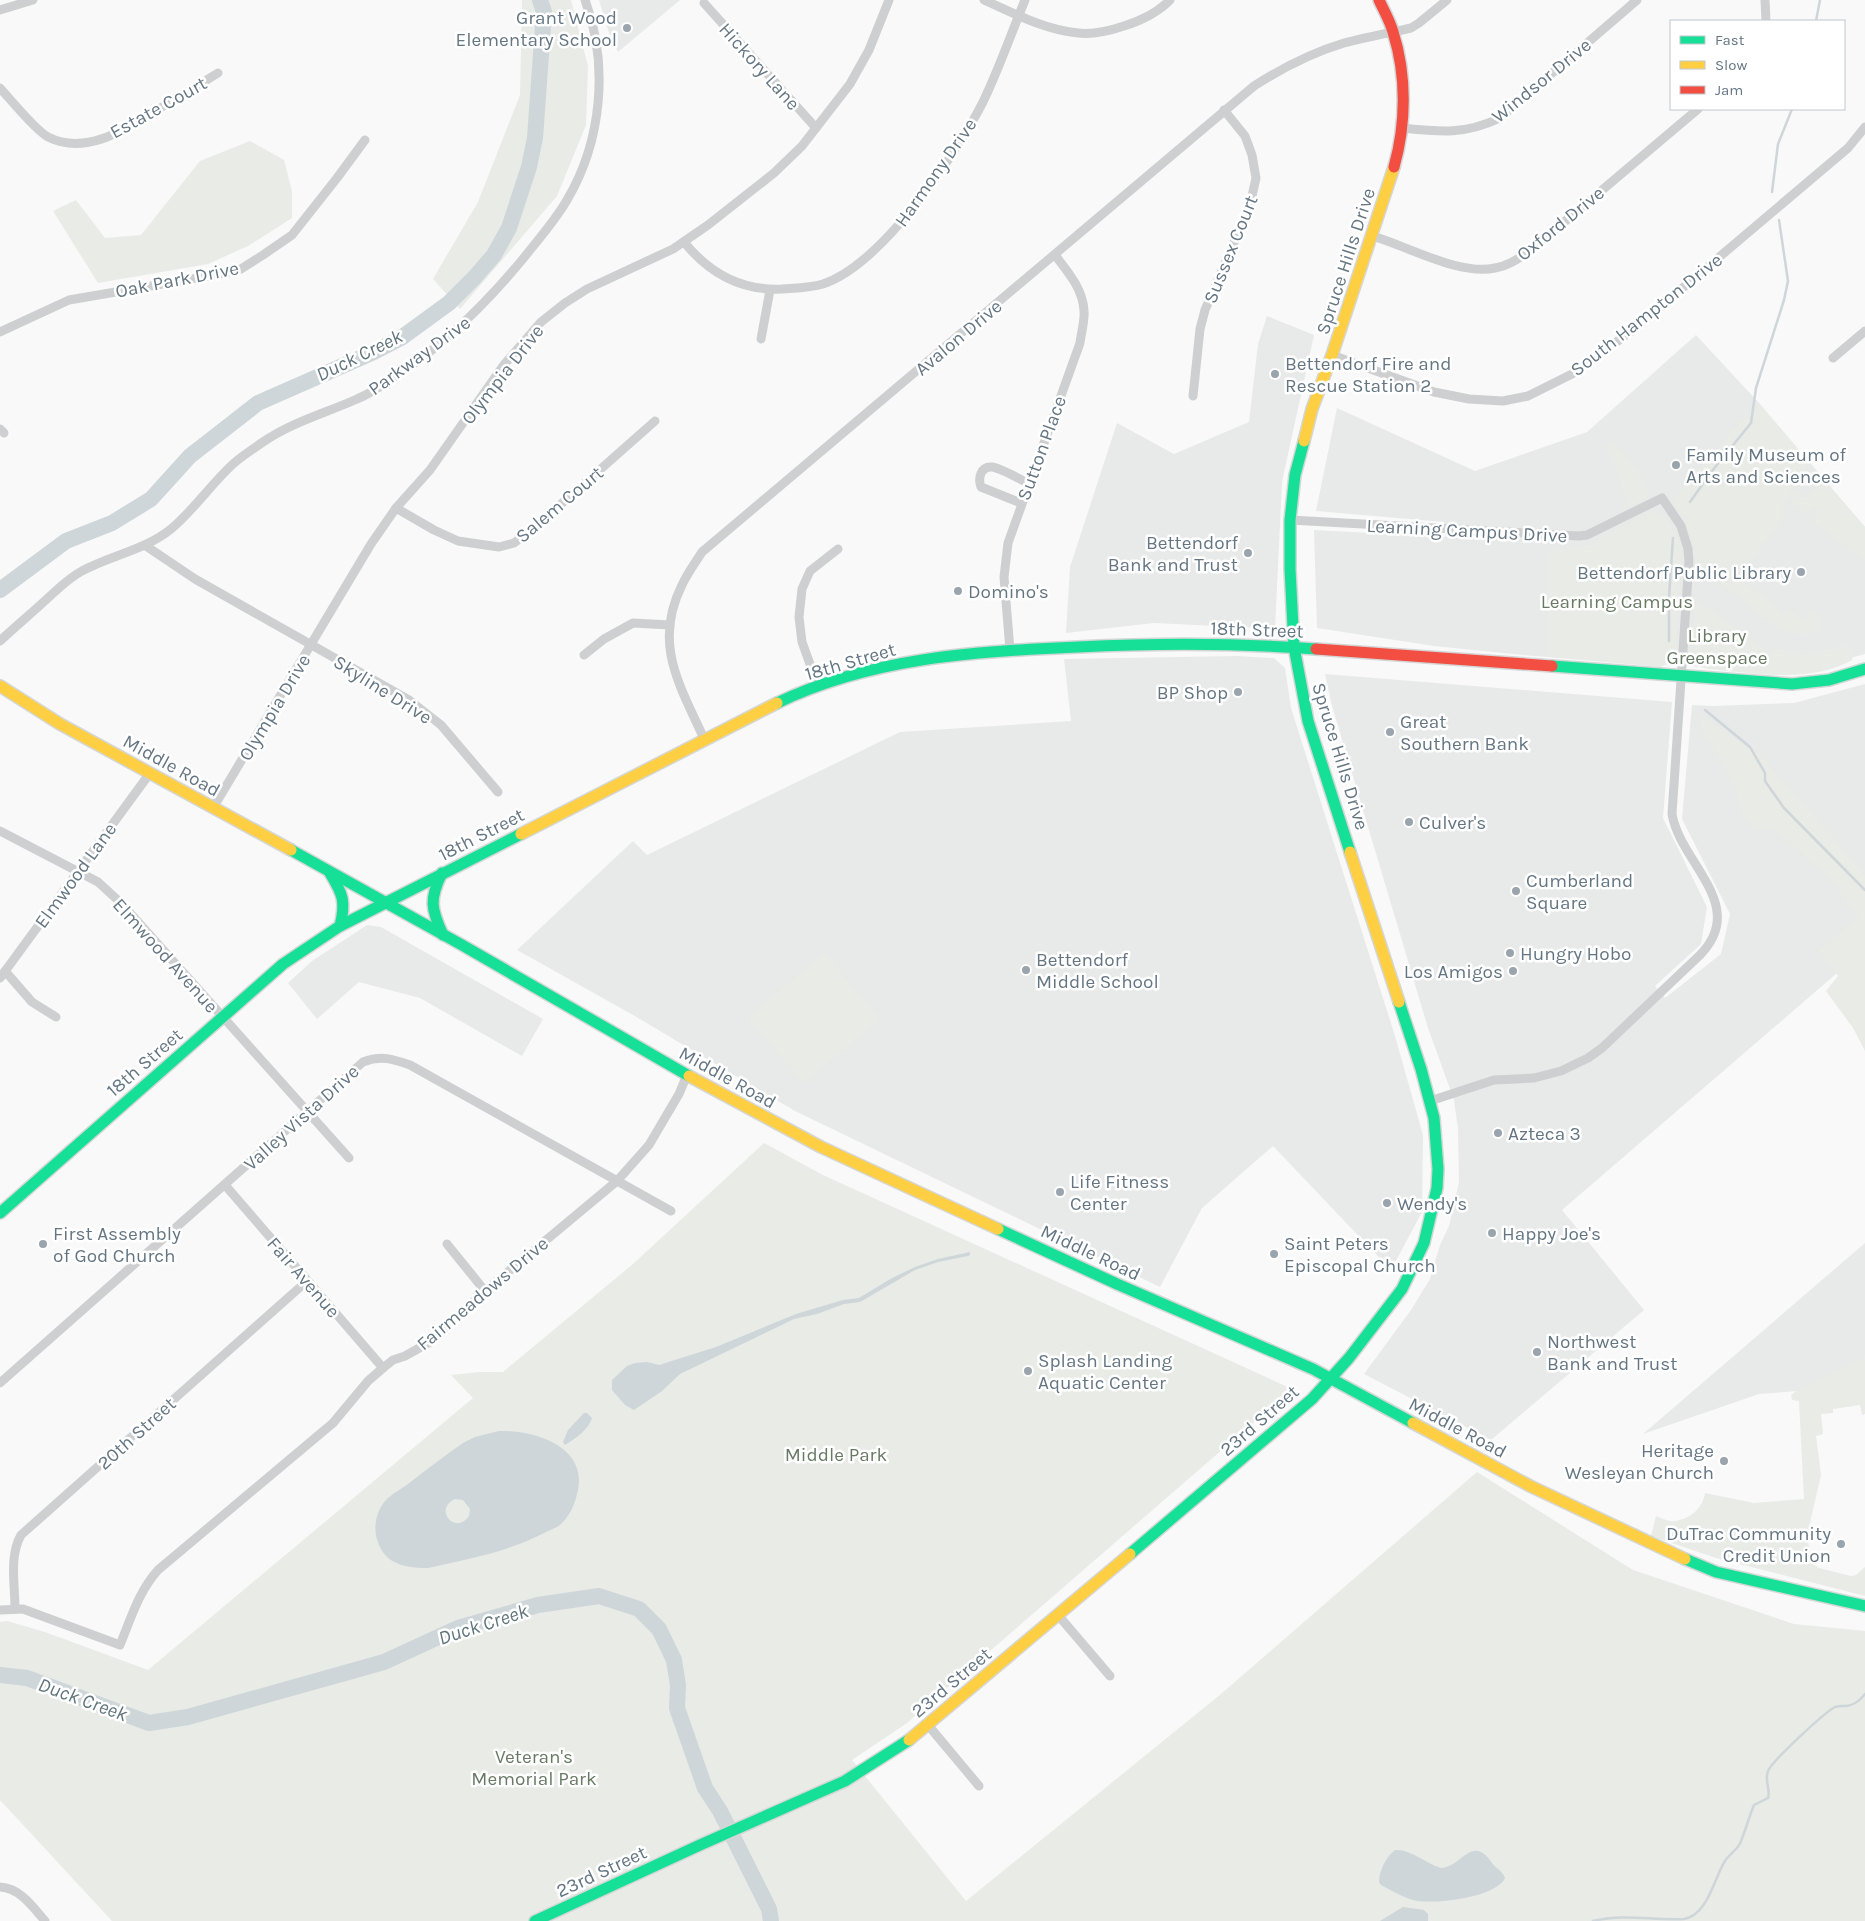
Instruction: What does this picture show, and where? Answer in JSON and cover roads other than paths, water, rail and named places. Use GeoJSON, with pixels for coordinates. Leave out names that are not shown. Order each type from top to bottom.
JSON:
{"type":"FeatureCollection","features":[{"type":"Feature","properties":{"kind":"main road","name":"Spruce Hills Drive"},"geometry":{"type":"LineString","coordinates":[[1330,1379],[1349,1358],[1402,1289],[1424,1243],[1437,1188],[1436,1131],[1430,1101],[1369,907],[1318,756],[1302,696],[1294,647],[1290,569],[1290,520],[1295,475],[1310,415],[1332,355],[1395,165],[1402,128],[1404,94],[1393,32],[1379,0]]}},
{"type":"Feature","properties":{"kind":"main road","name":"18th Street"},"geometry":{"type":"LineString","coordinates":[[0,1213],[283,964],[340,926],[780,702],[818,686],[891,666],[931,659],[1010,650],[1163,644],[1250,644],[1792,684],[1812,684],[1851,675],[1865,669]]}},
{"type":"Feature","properties":{"kind":"main road","name":"Middle Road"},"geometry":{"type":"LineString","coordinates":[[0,686],[60,724],[385,902],[782,1128],[1117,1284],[1313,1369],[1530,1486],[1669,1552],[1716,1572],[1865,1606]]}},
{"type":"Feature","properties":{"kind":"main road","name":"Middle Road"},"geometry":{"type":"LineString","coordinates":[[328,871],[343,892],[345,908],[340,926]]}},
{"type":"Feature","properties":{"kind":"main road"},"geometry":{"type":"LineString","coordinates":[[442,873],[432,892],[431,899],[432,910],[443,935]]}},
{"type":"Feature","properties":{"kind":"main road","name":"23rd Street"},"geometry":{"type":"LineString","coordinates":[[535,1921],[852,1776],[900,1747],[1312,1399],[1330,1379]]}},
{"type":"Feature","properties":{"kind":"street"},"geometry":{"type":"LineString","coordinates":[[0,10],[33,0]]}},
{"type":"Feature","properties":{"kind":"street","name":"Parkway Drive"},"geometry":{"type":"LineString","coordinates":[[0,641],[79,573],[123,553],[146,546],[172,529],[233,464],[265,440],[300,422],[359,398],[391,379],[448,336],[481,307],[542,235],[567,201],[580,175],[595,129],[599,98],[599,61],[594,29],[585,0]]}},
{"type":"Feature","properties":{"kind":"street","name":"Olympia Drive"},"geometry":{"type":"LineString","coordinates":[[213,808],[312,646],[371,544],[396,508],[430,470],[503,366],[541,322],[565,303],[587,290],[673,249],[708,225],[774,173],[802,146],[850,84],[869,50],[889,0]]}},
{"type":"Feature","properties":{"kind":"street"},"geometry":{"type":"LineString","coordinates":[[984,0],[1048,27],[1078,33],[1104,32],[1135,23],[1164,6],[1170,0]]}},
{"type":"Feature","properties":{"kind":"street","name":"Harmony Drive"},"geometry":{"type":"LineString","coordinates":[[684,242],[707,267],[739,284],[770,290],[804,288],[823,284],[845,274],[903,222],[956,149],[983,102],[1025,0]]}},
{"type":"Feature","properties":{"kind":"street","name":"Avalon Drive"},"geometry":{"type":"LineString","coordinates":[[706,741],[673,669],[668,640],[670,625],[681,586],[702,552],[1056,256],[1224,110],[1260,82],[1305,57],[1344,43],[1411,28],[1447,0]]}},
{"type":"Feature","properties":{"kind":"street","name":"Windsor Drive"},"geometry":{"type":"LineString","coordinates":[[1402,128],[1452,132],[1482,127],[1500,118],[1637,0]]}},
{"type":"Feature","properties":{"kind":"street"},"geometry":{"type":"LineString","coordinates":[[1766,0],[1766,20]]}},
{"type":"Feature","properties":{"kind":"street","name":"Hickory Lane"},"geometry":{"type":"LineString","coordinates":[[704,3],[816,128]]}},
{"type":"Feature","properties":{"kind":"street","name":"Estate Court"},"geometry":{"type":"LineString","coordinates":[[0,88],[25,116],[48,137],[67,143],[91,142],[118,133],[218,73]]}},
{"type":"Feature","properties":{"kind":"street","name":"Sussex Court"},"geometry":{"type":"LineString","coordinates":[[1193,396],[1200,330],[1205,310],[1250,206],[1256,178],[1252,155],[1245,136],[1224,110]]}},
{"type":"Feature","properties":{"kind":"street","name":"Oxford Drive"},"geometry":{"type":"LineString","coordinates":[[1372,236],[1458,267],[1480,270],[1496,268],[1510,263],[1530,251],[1697,110]]}},
{"type":"Feature","properties":{"kind":"street","name":"South Hampton Drive"},"geometry":{"type":"LineString","coordinates":[[1332,355],[1434,392],[1478,400],[1503,401],[1528,396],[1572,374],[1633,330],[1848,148],[1865,127]]}},
{"type":"Feature","properties":{"kind":"street","name":"Oak Park Drive"},"geometry":{"type":"LineString","coordinates":[[0,331],[70,300],[214,276],[240,269],[292,235],[365,140]]}},
{"type":"Feature","properties":{"kind":"street","name":"Sutton Place"},"geometry":{"type":"LineString","coordinates":[[1010,650],[1004,577],[1008,543],[1028,483],[1080,343],[1084,311],[1075,283],[1056,256]]}},
{"type":"Feature","properties":{"kind":"street"},"geometry":{"type":"LineString","coordinates":[[761,339],[770,290]]}},
{"type":"Feature","properties":{"kind":"street"},"geometry":{"type":"LineString","coordinates":[[1833,358],[1865,331]]}},
{"type":"Feature","properties":{"kind":"street","name":"Salem Court"},"geometry":{"type":"LineString","coordinates":[[396,508],[434,530],[458,541],[498,547],[514,543],[534,528],[655,421]]}},
{"type":"Feature","properties":{"kind":"street"},"geometry":{"type":"LineString","coordinates":[[1021,503],[981,487],[978,480],[981,472],[986,468],[992,467],[1028,483]]}},
{"type":"Feature","properties":{"kind":"street","name":"Learning Campus Drive"},"geometry":{"type":"LineString","coordinates":[[1290,520],[1579,536],[1587,535],[1662,498],[1677,519],[1688,549],[1682,675]]}},
{"type":"Feature","properties":{"kind":"street","name":"Skyline Drive"},"geometry":{"type":"LineString","coordinates":[[146,546],[195,579],[409,700],[441,725],[498,792]]}},
{"type":"Feature","properties":{"kind":"street"},"geometry":{"type":"LineString","coordinates":[[818,686],[802,642],[799,617],[802,589],[810,572],[838,549]]}},
{"type":"Feature","properties":{"kind":"street"},"geometry":{"type":"LineString","coordinates":[[584,655],[604,639],[633,623],[670,625]]}},
{"type":"Feature","properties":{"kind":"street"},"geometry":{"type":"LineString","coordinates":[[1430,1101],[1494,1080],[1534,1078],[1561,1071],[1588,1058],[1602,1048],[1700,955],[1712,941],[1717,922],[1715,901],[1706,881],[1676,829],[1672,814],[1682,675]]}},
{"type":"Feature","properties":{"kind":"street","name":"Elmwood Lane"},"geometry":{"type":"LineString","coordinates":[[3,974],[150,773]]}},
{"type":"Feature","properties":{"kind":"street","name":"Elmwood Avenue"},"geometry":{"type":"LineString","coordinates":[[0,831],[98,882],[122,904],[349,1158]]}},
{"type":"Feature","properties":{"kind":"street"},"geometry":{"type":"LineString","coordinates":[[3,974],[32,1002],[56,1017]]}},
{"type":"Feature","properties":{"kind":"street","name":"Valley Vista Drive"},"geometry":{"type":"LineString","coordinates":[[0,1383],[363,1062],[380,1057],[390,1058],[410,1065],[671,1211]]}},
{"type":"Feature","properties":{"kind":"street","name":"Fairmeadows Drive"},"geometry":{"type":"LineString","coordinates":[[15,1609],[23,1609],[120,1645],[140,1595],[147,1582],[158,1570],[333,1423],[368,1380],[393,1360],[430,1342],[486,1291],[617,1182],[648,1145],[679,1094],[687,1075]]}},
{"type":"Feature","properties":{"kind":"street","name":"Fair Avenue"},"geometry":{"type":"LineString","coordinates":[[225,1185],[383,1368]]}},
{"type":"Feature","properties":{"kind":"street"},"geometry":{"type":"LineString","coordinates":[[447,1244],[486,1291]]}},
{"type":"Feature","properties":{"kind":"street","name":"20th Street"},"geometry":{"type":"LineString","coordinates":[[15,1609],[14,1559],[16,1544],[21,1535],[307,1280]]}},
{"type":"Feature","properties":{"kind":"street"},"geometry":{"type":"LineString","coordinates":[[0,1610],[15,1609]]}},
{"type":"Feature","properties":{"kind":"street"},"geometry":{"type":"LineString","coordinates":[[1058,1615],[1110,1676]]}},
{"type":"Feature","properties":{"kind":"street"},"geometry":{"type":"LineString","coordinates":[[928,1725],[979,1786]]}},
{"type":"Feature","properties":{"kind":"street"},"geometry":{"type":"LineString","coordinates":[[0,1887],[6,1888],[25,1899],[45,1921]]}},
{"type":"Feature","properties":{"kind":"waterway","name":"Duck Creek"},"geometry":{"type":"LineString","coordinates":[[0,590],[66,541],[112,523],[151,499],[190,456],[258,403],[374,352],[401,338],[449,303],[474,278],[494,255],[509,228],[529,167],[535,138],[544,12],[540,0]]}},
{"type":"Feature","properties":{"kind":"waterway"},"geometry":{"type":"LineString","coordinates":[[1816,20],[1820,0]]}},
{"type":"Feature","properties":{"kind":"waterway"},"geometry":{"type":"LineString","coordinates":[[1772,192],[1778,144],[1792,110]]}},
{"type":"Feature","properties":{"kind":"waterway"},"geometry":{"type":"LineString","coordinates":[[1690,502],[1712,471],[1751,423],[1756,388],[1784,300],[1788,281],[1779,220]]}},
{"type":"Feature","properties":{"kind":"waterway"},"geometry":{"type":"LineString","coordinates":[[1669,641],[1669,597],[1673,538]]}},
{"type":"Feature","properties":{"kind":"waterway"},"geometry":{"type":"LineString","coordinates":[[1705,710],[1750,747],[1765,773],[1765,781],[1784,808],[1865,890]]}},
{"type":"Feature","properties":{"kind":"waterway","name":"Duck Creek"},"geometry":{"type":"LineString","coordinates":[[0,1675],[27,1678],[149,1723],[188,1717],[384,1662],[458,1628],[538,1605],[599,1596],[639,1609],[659,1629],[674,1660],[678,1685],[677,1708],[705,1788],[720,1811],[769,1909],[771,1921]]}},
{"type":"Feature","properties":{"kind":"waterway"},"geometry":{"type":"LineString","coordinates":[[1593,1921],[1628,1917],[1684,1919],[1699,1911],[1705,1903],[1725,1861],[1740,1844],[1754,1805],[1768,1798],[1767,1775],[1772,1765],[1799,1737],[1829,1711],[1836,1707],[1853,1704],[1865,1694]]}},
{"type":"Feature","properties":{"kind":"place","name":"Grant Wood Elementary School"},"geometry":{"type":"Point","coordinates":[627,28]}},
{"type":"Feature","properties":{"kind":"place","name":"Bettendorf Fire and Rescue Station 2"},"geometry":{"type":"Point","coordinates":[1275,374]}},
{"type":"Feature","properties":{"kind":"place","name":"Family Museum of Arts and Sciences"},"geometry":{"type":"Point","coordinates":[1676,465]}},
{"type":"Feature","properties":{"kind":"place","name":"Bettendorf Bank and Trust"},"geometry":{"type":"Point","coordinates":[1248,553]}},
{"type":"Feature","properties":{"kind":"place","name":"Bettendorf Public Library"},"geometry":{"type":"Point","coordinates":[1801,572]}},
{"type":"Feature","properties":{"kind":"place","name":"Domino's"},"geometry":{"type":"Point","coordinates":[958,591]}},
{"type":"Feature","properties":{"kind":"place","name":"BP Shop"},"geometry":{"type":"Point","coordinates":[1238,692]}},
{"type":"Feature","properties":{"kind":"place","name":"Great Southern Bank"},"geometry":{"type":"Point","coordinates":[1390,732]}},
{"type":"Feature","properties":{"kind":"place","name":"Culver's"},"geometry":{"type":"Point","coordinates":[1409,822]}},
{"type":"Feature","properties":{"kind":"place","name":"Cumberland Square"},"geometry":{"type":"Point","coordinates":[1516,891]}},
{"type":"Feature","properties":{"kind":"place","name":"Hungry Hobo"},"geometry":{"type":"Point","coordinates":[1510,953]}},
{"type":"Feature","properties":{"kind":"place","name":"Bettendorf Middle School"},"geometry":{"type":"Point","coordinates":[1026,970]}},
{"type":"Feature","properties":{"kind":"place","name":"Los Amigos"},"geometry":{"type":"Point","coordinates":[1513,971]}},
{"type":"Feature","properties":{"kind":"place","name":"Azteca 3"},"geometry":{"type":"Point","coordinates":[1498,1133]}},
{"type":"Feature","properties":{"kind":"place","name":"Life Fitness Center"},"geometry":{"type":"Point","coordinates":[1060,1192]}},
{"type":"Feature","properties":{"kind":"place","name":"Wendy's"},"geometry":{"type":"Point","coordinates":[1387,1203]}},
{"type":"Feature","properties":{"kind":"place","name":"Happy Joe's"},"geometry":{"type":"Point","coordinates":[1492,1233]}},
{"type":"Feature","properties":{"kind":"place","name":"First Assembly of God Church"},"geometry":{"type":"Point","coordinates":[43,1244]}},
{"type":"Feature","properties":{"kind":"place","name":"Saint Peters Episcopal Church"},"geometry":{"type":"Point","coordinates":[1274,1254]}},
{"type":"Feature","properties":{"kind":"place","name":"Northwest Bank and Trust"},"geometry":{"type":"Point","coordinates":[1537,1352]}},
{"type":"Feature","properties":{"kind":"place","name":"Splash Landing Aquatic Center"},"geometry":{"type":"Point","coordinates":[1028,1371]}},
{"type":"Feature","properties":{"kind":"place","name":"Heritage Wesleyan Church"},"geometry":{"type":"Point","coordinates":[1724,1461]}},
{"type":"Feature","properties":{"kind":"place","name":"DuTrac Community Credit Union"},"geometry":{"type":"Point","coordinates":[1841,1544]}},
{"type":"Feature","properties":{"kind":"park label","name":"Learning Campus"},"geometry":{"type":"Point","coordinates":[1617,601]}},
{"type":"Feature","properties":{"kind":"park label","name":"Library Greenspace"},"geometry":{"type":"Point","coordinates":[1717,646]}},
{"type":"Feature","properties":{"kind":"park label","name":"Middle Park"},"geometry":{"type":"Point","coordinates":[836,1454]}},
{"type":"Feature","properties":{"kind":"park label","name":"Veteran's Memorial Park"},"geometry":{"type":"Point","coordinates":[534,1767]}}]}
